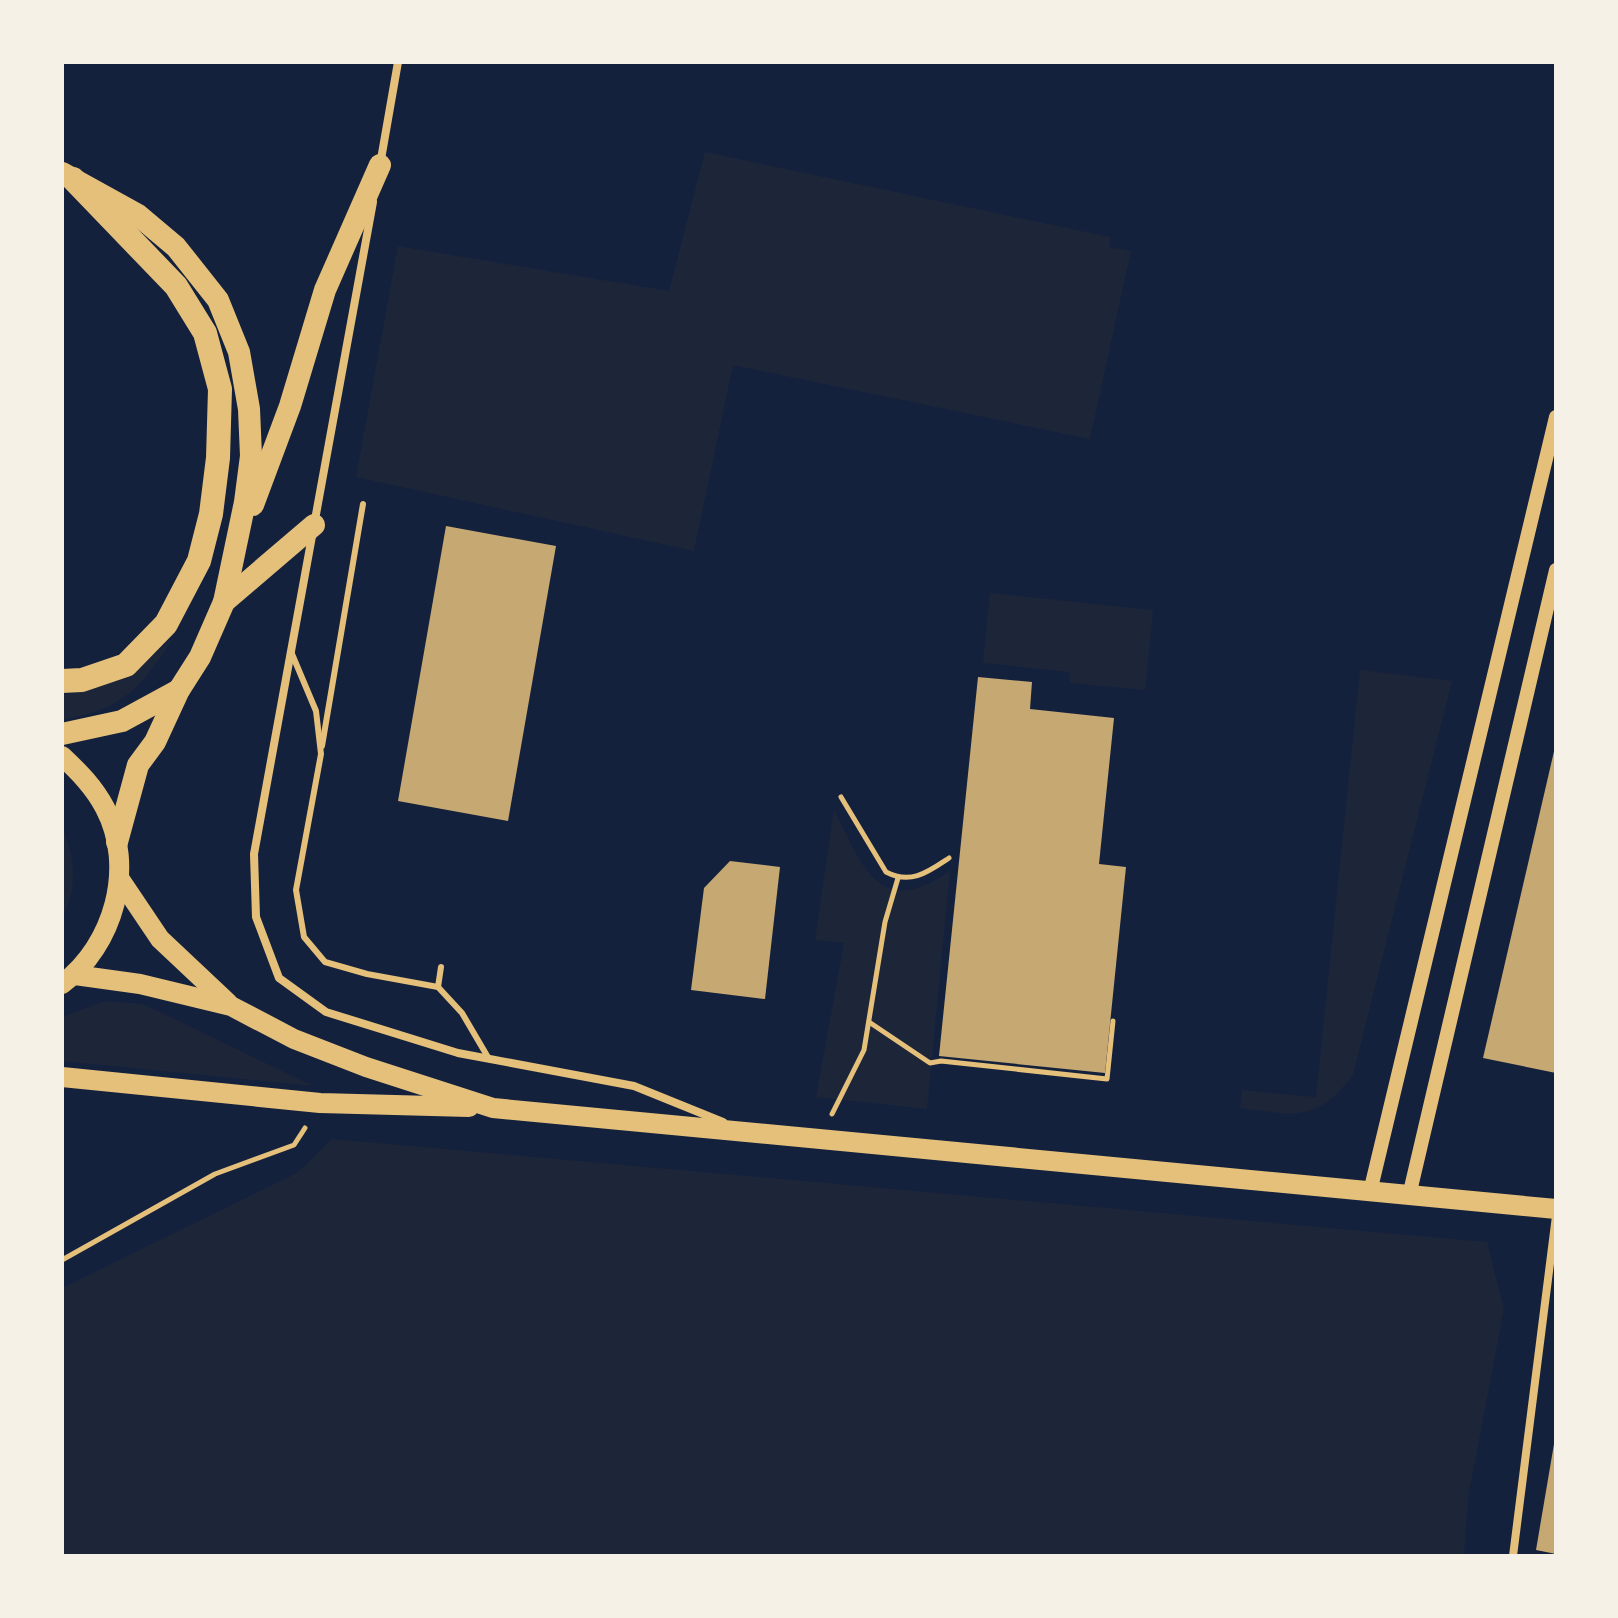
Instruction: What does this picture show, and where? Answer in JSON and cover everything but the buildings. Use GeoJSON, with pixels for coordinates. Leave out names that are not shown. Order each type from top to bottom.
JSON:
{"type":"FeatureCollection","features":[{"type":"Feature","properties":{"kind":"highway"},"geometry":{"type":"LineString","coordinates":[[117,842],[130,784],[179,690],[200,657],[224,602],[238,548],[290,406],[325,290],[380,165]]}},
{"type":"Feature","properties":{"kind":"highway"},"geometry":{"type":"LineString","coordinates":[[68,176],[138,215],[176,247],[218,300],[239,352],[249,409],[251,456],[238,548]]}},
{"type":"Feature","properties":{"kind":"highway"},"geometry":{"type":"LineString","coordinates":[[62,681],[82,680],[126,665],[166,624],[199,561],[211,514],[218,458],[220,389],[205,333],[176,286],[68,176]]}},
{"type":"Feature","properties":{"kind":"highway"},"geometry":{"type":"LineString","coordinates":[[224,602],[314,525]]}},
{"type":"Feature","properties":{"kind":"highway"},"geometry":{"type":"LineString","coordinates":[[62,734],[122,721],[179,690]]}},
{"type":"Feature","properties":{"kind":"main road"},"geometry":{"type":"LineString","coordinates":[[62,756],[87,779],[106,809],[117,842],[119,878],[113,912],[99,945],[68,979]]}},
{"type":"Feature","properties":{"kind":"main road"},"geometry":{"type":"LineString","coordinates":[[119,878],[160,939],[231,1006]]}},
{"type":"Feature","properties":{"kind":"main road"},"geometry":{"type":"LineString","coordinates":[[68,979],[140,984],[231,1006],[294,1039],[366,1067],[493,1108]]}},
{"type":"Feature","properties":{"kind":"main road"},"geometry":{"type":"LineString","coordinates":[[62,1077],[320,1103],[493,1108],[1556,1209]]}},
{"type":"Feature","properties":{"kind":"street"},"geometry":{"type":"LineString","coordinates":[[398,62],[254,854],[256,917],[279,978],[326,1012],[489,1059],[634,1086],[754,1134]]}},
{"type":"Feature","properties":{"kind":"street"},"geometry":{"type":"LineString","coordinates":[[1370,1192],[1556,417]]}},
{"type":"Feature","properties":{"kind":"street"},"geometry":{"type":"LineString","coordinates":[[1409,1196],[1556,570]]}},
{"type":"Feature","properties":{"kind":"street"},"geometry":{"type":"LineString","coordinates":[[1513,1556],[1556,1216]]}},
{"type":"Feature","properties":{"kind":"lane"},"geometry":{"type":"LineString","coordinates":[[363,504],[296,890],[304,937],[325,962],[367,974],[438,987],[462,1013],[489,1059]]}},
{"type":"Feature","properties":{"kind":"lane"},"geometry":{"type":"LineString","coordinates":[[291,652],[316,711],[321,754]]}},
{"type":"Feature","properties":{"kind":"lane"},"geometry":{"type":"LineString","coordinates":[[438,987],[441,967]]}},
{"type":"Feature","properties":{"kind":"path"},"geometry":{"type":"LineString","coordinates":[[841,797],[875,859],[886,872],[898,878],[925,874],[949,858]]}},
{"type":"Feature","properties":{"kind":"path"},"geometry":{"type":"LineString","coordinates":[[834,1110],[864,1050],[885,922],[898,878]]}},
{"type":"Feature","properties":{"kind":"path"},"geometry":{"type":"LineString","coordinates":[[869,1022],[930,1063],[941,1061],[1107,1079],[1113,1021]]}},
{"type":"Feature","properties":{"kind":"path"},"geometry":{"type":"LineString","coordinates":[[62,1260],[215,1174],[294,1145],[320,1103]]}},
{"type":"Feature","properties":{"kind":"shaded area"},"geometry":{"type":"Polygon","coordinates":[[[705,152],[1110,237],[1109,247],[1131,251],[1090,439],[733,365],[694,551],[356,477],[398,246],[669,291],[705,152]]]}},
{"type":"Feature","properties":{"kind":"shaded area"},"geometry":{"type":"Polygon","coordinates":[[[990,593],[1153,610],[1145,690],[1069,683],[1070,672],[983,663],[990,593]]]}},
{"type":"Feature","properties":{"kind":"shaded area"},"geometry":{"type":"Polygon","coordinates":[[[174,637],[151,670],[129,693],[101,709],[62,720],[62,695],[95,688],[123,676],[174,637]]]}},
{"type":"Feature","properties":{"kind":"shaded area"},"geometry":{"type":"Polygon","coordinates":[[[1360,670],[1452,681],[1353,1075],[1328,1101],[1303,1112],[1275,1113],[1240,1108],[1242,1090],[1316,1097],[1360,670]]]}},
{"type":"Feature","properties":{"kind":"shaded area"},"geometry":{"type":"Polygon","coordinates":[[[834,809],[864,867],[889,888],[906,890],[926,885],[950,871],[927,1109],[816,1097],[844,943],[815,940],[834,809]]]}},
{"type":"Feature","properties":{"kind":"shaded area"},"geometry":{"type":"Polygon","coordinates":[[[62,827],[72,860],[73,884],[62,917],[62,827]]]}},
{"type":"Feature","properties":{"kind":"shaded area"},"geometry":{"type":"Polygon","coordinates":[[[105,1001],[143,1004],[313,1086],[62,1061],[62,1017],[105,1001]]]}},
{"type":"Feature","properties":{"kind":"shaded area"},"geometry":{"type":"Polygon","coordinates":[[[332,1139],[1487,1242],[1504,1309],[1468,1498],[1464,1556],[62,1556],[62,1288],[297,1173],[332,1139]]]}}]}
